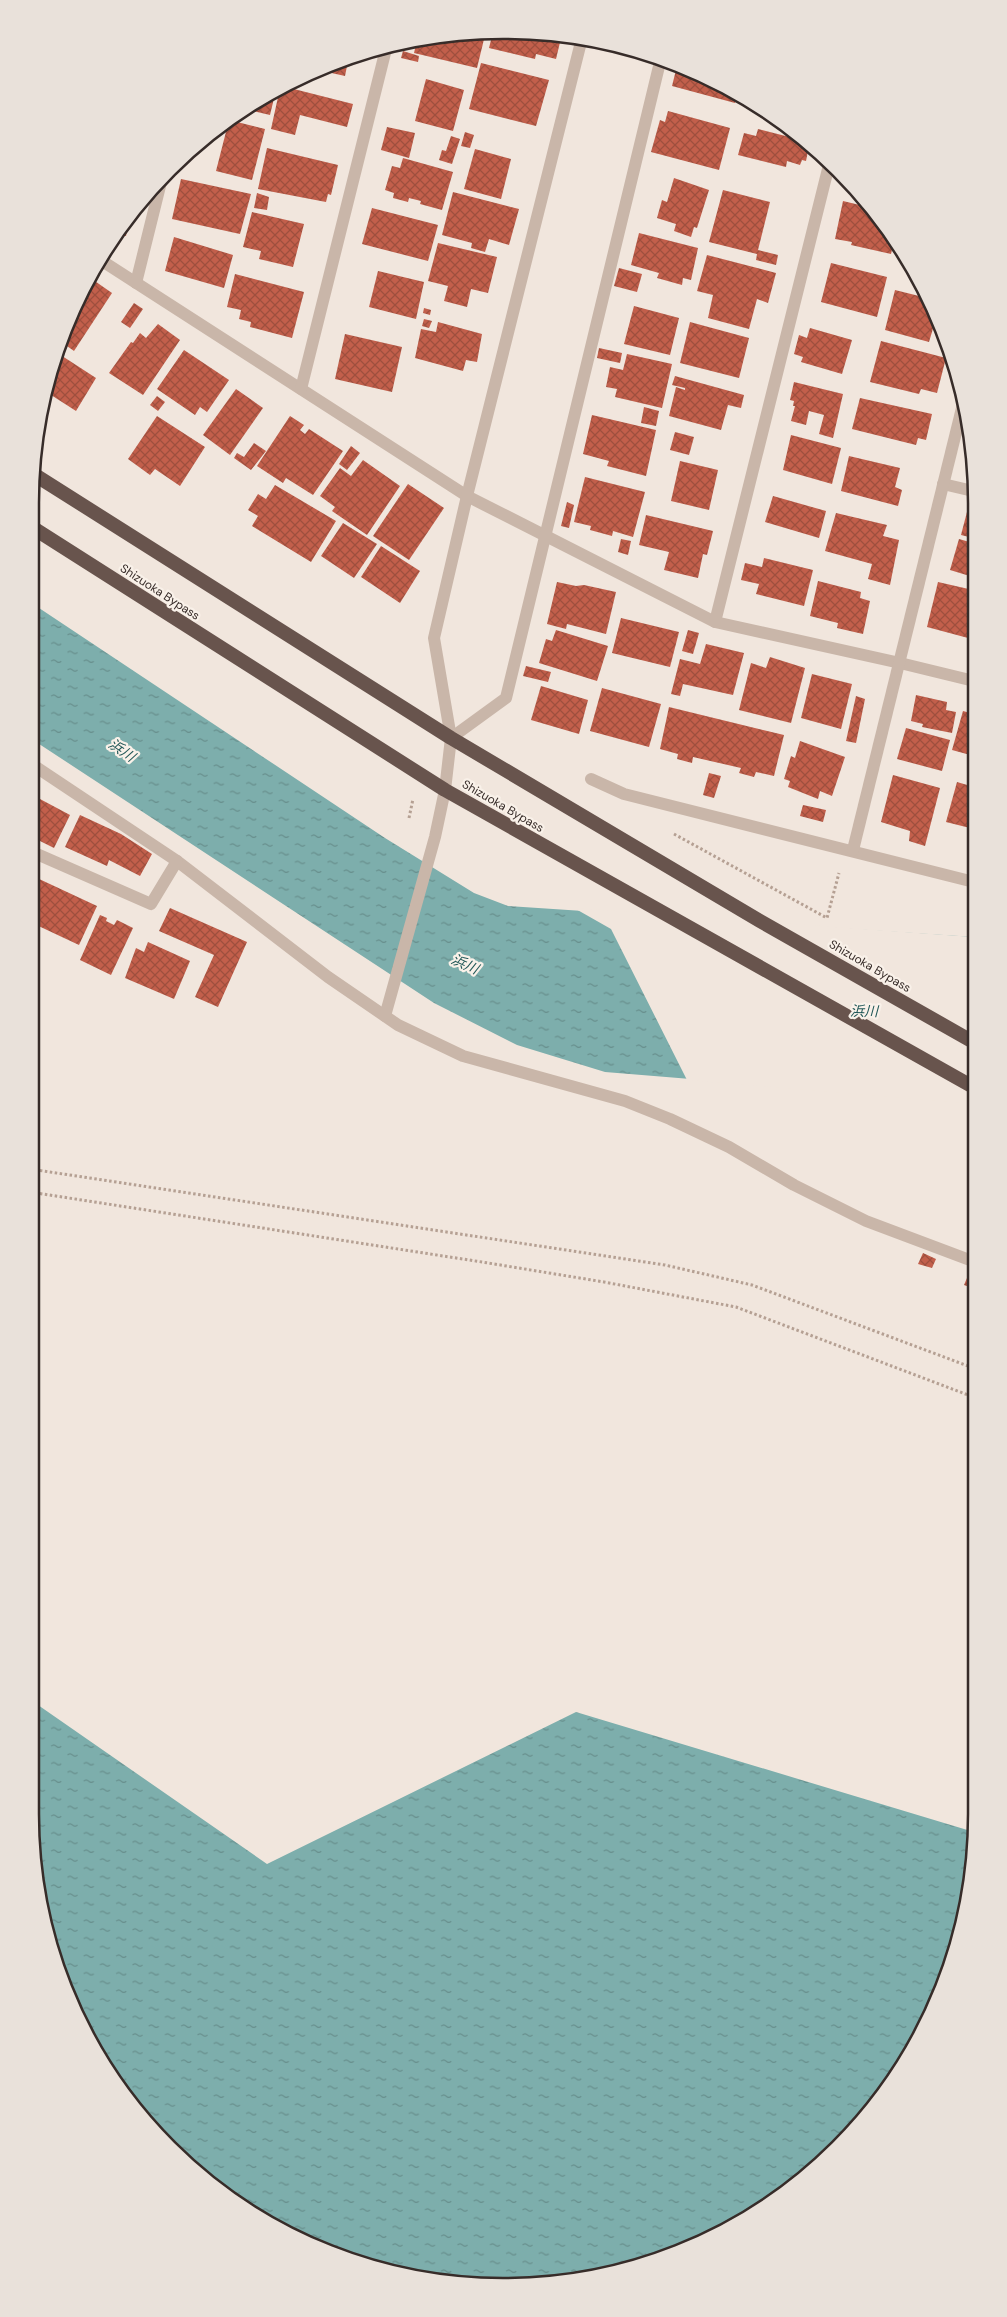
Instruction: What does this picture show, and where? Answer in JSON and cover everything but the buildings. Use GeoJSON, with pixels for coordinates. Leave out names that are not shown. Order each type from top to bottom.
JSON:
{"type":"FeatureCollection","features":[{"type":"Feature","properties":{"kind":"highway","name":"Shizuoka Bypass"},"geometry":{"type":"LineString","coordinates":[[40,478],[451,738],[760,922],[968,1039]]}},
{"type":"Feature","properties":{"kind":"highway","name":"Shizuoka Bypass"},"geometry":{"type":"LineString","coordinates":[[39,532],[444,790],[968,1084]]}},
{"type":"Feature","properties":{"kind":"street"},"geometry":{"type":"LineString","coordinates":[[385,1016],[435,837],[451,738],[434,638],[467,496],[580,46]]}},
{"type":"Feature","properties":{"kind":"street"},"geometry":{"type":"LineString","coordinates":[[301,389],[385,55]]}},
{"type":"Feature","properties":{"kind":"street"},"geometry":{"type":"LineString","coordinates":[[451,738],[506,698],[659,65]]}},
{"type":"Feature","properties":{"kind":"street"},"geometry":{"type":"LineString","coordinates":[[715,622],[828,171]]}},
{"type":"Feature","properties":{"kind":"street"},"geometry":{"type":"LineString","coordinates":[[136,283],[158,192]]}},
{"type":"Feature","properties":{"kind":"street"},"geometry":{"type":"LineString","coordinates":[[106,263],[467,496],[715,622],[968,680]]}},
{"type":"Feature","properties":{"kind":"street"},"geometry":{"type":"LineString","coordinates":[[849,849],[900,663],[960,417]]}},
{"type":"Feature","properties":{"kind":"street"},"geometry":{"type":"LineString","coordinates":[[943,484],[968,490]]}},
{"type":"Feature","properties":{"kind":"street"},"geometry":{"type":"LineString","coordinates":[[39,769],[177,861],[328,977],[398,1025],[463,1056],[625,1101],[670,1119],[729,1147],[794,1185],[866,1221],[968,1259]]}},
{"type":"Feature","properties":{"kind":"street"},"geometry":{"type":"LineString","coordinates":[[591,779],[624,794],[968,880]]}},
{"type":"Feature","properties":{"kind":"street"},"geometry":{"type":"LineString","coordinates":[[39,855],[151,904],[177,861]]}},
{"type":"Feature","properties":{"kind":"path"},"geometry":{"type":"LineString","coordinates":[[827,918],[849,849]]}},
{"type":"Feature","properties":{"kind":"path"},"geometry":{"type":"LineString","coordinates":[[39,1170],[665,1264],[752,1285],[968,1366]]}},
{"type":"Feature","properties":{"kind":"path"},"geometry":{"type":"LineString","coordinates":[[39,1193],[482,1262],[604,1282],[736,1307],[968,1395]]}},
{"type":"Feature","properties":{"kind":"water","name":"浜川"},"geometry":{"type":"Polygon","coordinates":[[[39,608],[385,838],[474,893],[508,906],[968,937],[968,1101],[605,1072],[517,1045],[434,1003],[39,744],[39,608]]]}},
{"type":"Feature","properties":{"kind":"water"},"geometry":{"type":"Polygon","coordinates":[[[39,1706],[267,1864],[576,1712],[967,1830],[964,1874],[959,1904],[944,1963],[920,2019],[890,2072],[853,2120],[832,2142],[810,2163],[762,2200],[736,2216],[681,2243],[653,2254],[594,2269],[534,2277],[504,2278],[473,2277],[413,2269],[354,2254],[326,2243],[271,2216],[245,2200],[197,2163],[154,2120],[117,2072],[101,2046],[74,1991],[63,1963],[55,1934],[43,1874],[39,1814],[39,1706]]]}},
{"type":"Feature","properties":{"kind":"pier"},"geometry":{"type":"Polygon","coordinates":[[[574,908],[968,937],[968,1103],[687,1080],[611,929],[574,908]]]}}]}
